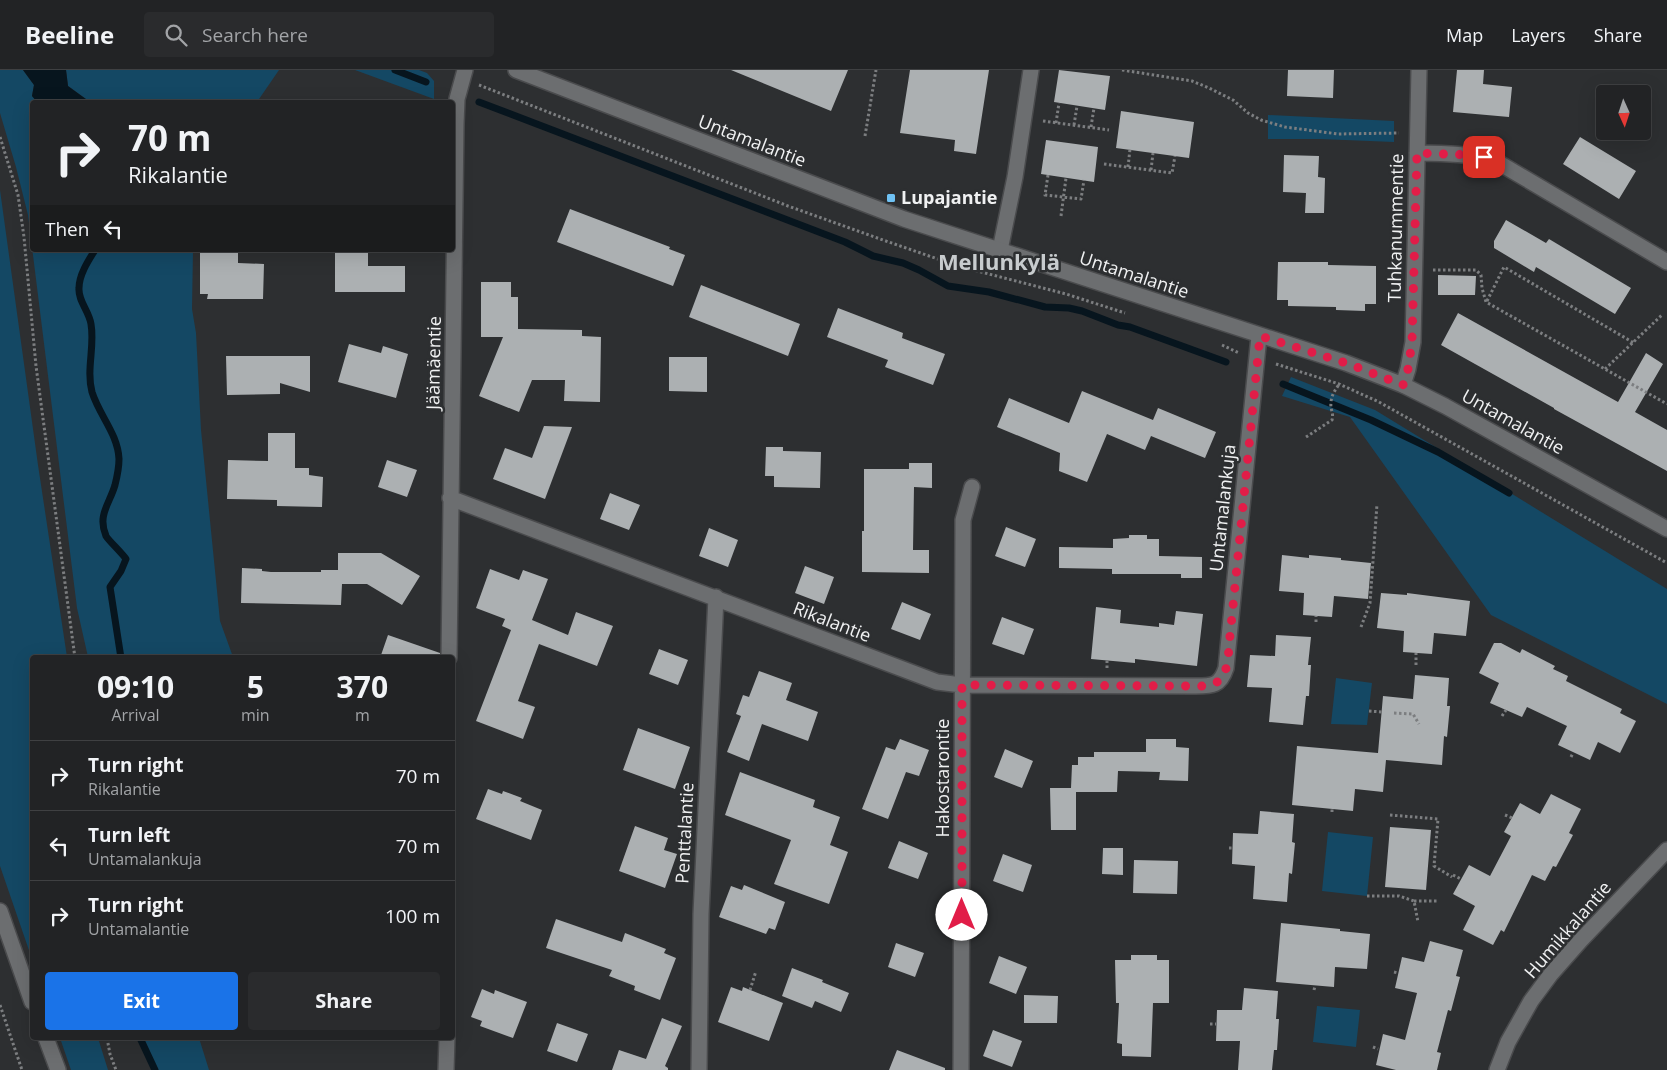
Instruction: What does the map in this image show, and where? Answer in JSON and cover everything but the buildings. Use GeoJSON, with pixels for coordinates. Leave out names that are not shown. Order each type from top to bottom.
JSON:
{"type":"FeatureCollection","features":[{"type":"Feature","properties":{"kind":"street","name":"Jäämäentie"},"geometry":{"type":"LineString","coordinates":[[455,186],[457,99],[465,70]]}},
{"type":"Feature","properties":{"kind":"street","name":"Untamalantie"},"geometry":{"type":"LineString","coordinates":[[516,70],[904,219],[1346,363],[1403,385],[1445,406],[1667,529]]}},
{"type":"Feature","properties":{"kind":"street"},"geometry":{"type":"LineString","coordinates":[[1000,250],[1031,70]]}},
{"type":"Feature","properties":{"kind":"street","name":"Tuhkanummentie"},"geometry":{"type":"LineString","coordinates":[[1403,385],[1408,369],[1412,342],[1419,70]]}},
{"type":"Feature","properties":{"kind":"street"},"geometry":{"type":"LineString","coordinates":[[1417,153],[1471,155],[1484,157],[1500,163],[1667,262]]}},
{"type":"Feature","properties":{"kind":"street","name":"Jäämäentie"},"geometry":{"type":"LineString","coordinates":[[449,655],[454,252]]}},
{"type":"Feature","properties":{"kind":"street","name":"Untamalankuja"},"geometry":{"type":"LineString","coordinates":[[1218,682],[1226,668],[1230,636],[1260,336]]}},
{"type":"Feature","properties":{"kind":"street","name":"Hakostarontie"},"geometry":{"type":"LineString","coordinates":[[961,1070],[962,520],[972,487]]}},
{"type":"Feature","properties":{"kind":"street","name":"Rikalantie"},"geometry":{"type":"LineString","coordinates":[[450,498],[937,682],[962,685],[1193,686],[1207,686],[1218,682]]}},
{"type":"Feature","properties":{"kind":"street","name":"Penttalantie"},"geometry":{"type":"LineString","coordinates":[[699,1070],[700,914],[716,597]]}},
{"type":"Feature","properties":{"kind":"street","name":"Humikkalantie"},"geometry":{"type":"LineString","coordinates":[[1497,1070],[1508,1042],[1551,974],[1667,850]]}},
{"type":"Feature","properties":{"kind":"street"},"geometry":{"type":"LineString","coordinates":[[0,911],[30,996]]}},
{"type":"Feature","properties":{"kind":"street"},"geometry":{"type":"LineString","coordinates":[[47,1040],[58,1070]]}},
{"type":"Feature","properties":{"kind":"street"},"geometry":{"type":"LineString","coordinates":[[446,1040],[446,1070]]}},
{"type":"Feature","properties":{"kind":"path"},"geometry":{"type":"LineString","coordinates":[[865,136],[876,70]]}},
{"type":"Feature","properties":{"kind":"path"},"geometry":{"type":"LineString","coordinates":[[1122,70],[1192,81],[1233,100],[1248,113],[1261,120],[1285,127],[1338,134],[1417,134]]}},
{"type":"Feature","properties":{"kind":"path"},"geometry":{"type":"LineString","coordinates":[[477,85],[788,206],[883,240],[958,266],[1066,294],[1131,315]]}},
{"type":"Feature","properties":{"kind":"path"},"geometry":{"type":"LineString","coordinates":[[1056,123],[1059,103]]}},
{"type":"Feature","properties":{"kind":"path"},"geometry":{"type":"LineString","coordinates":[[1074,125],[1077,106]]}},
{"type":"Feature","properties":{"kind":"path"},"geometry":{"type":"LineString","coordinates":[[1091,127],[1094,108]]}},
{"type":"Feature","properties":{"kind":"path"},"geometry":{"type":"LineString","coordinates":[[1024,118],[1109,130]]}},
{"type":"Feature","properties":{"kind":"path"},"geometry":{"type":"LineString","coordinates":[[0,137],[18,195],[24,237],[36,366],[75,655]]}},
{"type":"Feature","properties":{"kind":"path"},"geometry":{"type":"LineString","coordinates":[[1128,167],[1130,150]]}},
{"type":"Feature","properties":{"kind":"path"},"geometry":{"type":"LineString","coordinates":[[1151,170],[1153,153]]}},
{"type":"Feature","properties":{"kind":"path"},"geometry":{"type":"LineString","coordinates":[[1104,164],[1172,173],[1175,156]]}},
{"type":"Feature","properties":{"kind":"path"},"geometry":{"type":"LineString","coordinates":[[1048,175],[1045,195],[1081,199],[1084,180]]}},
{"type":"Feature","properties":{"kind":"path"},"geometry":{"type":"LineString","coordinates":[[1060,216],[1066,178]]}},
{"type":"Feature","properties":{"kind":"path"},"geometry":{"type":"LineString","coordinates":[[1486,302],[1504,268],[1634,343]]}},
{"type":"Feature","properties":{"kind":"path"},"geometry":{"type":"LineString","coordinates":[[1414,270],[1476,270],[1481,275],[1486,302],[1667,404]]}},
{"type":"Feature","properties":{"kind":"path"},"geometry":{"type":"LineString","coordinates":[[1606,369],[1663,314]]}},
{"type":"Feature","properties":{"kind":"path"},"geometry":{"type":"LineString","coordinates":[[1214,342],[1242,354]]}},
{"type":"Feature","properties":{"kind":"path"},"geometry":{"type":"LineString","coordinates":[[1280,365],[1339,384],[1379,402],[1667,563]]}},
{"type":"Feature","properties":{"kind":"path"},"geometry":{"type":"LineString","coordinates":[[1306,437],[1332,420],[1330,403],[1333,392],[1339,384]]}},
{"type":"Feature","properties":{"kind":"path"},"geometry":{"type":"LineString","coordinates":[[1361,627],[1370,603],[1377,504]]}},
{"type":"Feature","properties":{"kind":"path"},"geometry":{"type":"LineString","coordinates":[[1316,616],[1316,622]]}},
{"type":"Feature","properties":{"kind":"path"},"geometry":{"type":"LineString","coordinates":[[1416,653],[1416,665]]}},
{"type":"Feature","properties":{"kind":"path"},"geometry":{"type":"LineString","coordinates":[[1502,716],[1506,710]]}},
{"type":"Feature","properties":{"kind":"path"},"geometry":{"type":"LineString","coordinates":[[1369,711],[1382,712]]}},
{"type":"Feature","properties":{"kind":"path"},"geometry":{"type":"LineString","coordinates":[[1394,713],[1413,714],[1418,724]]}},
{"type":"Feature","properties":{"kind":"path"},"geometry":{"type":"LineString","coordinates":[[1571,758],[1573,753]]}},
{"type":"Feature","properties":{"kind":"path"},"geometry":{"type":"LineString","coordinates":[[1390,815],[1438,819],[1434,866],[1461,879]]}},
{"type":"Feature","properties":{"kind":"path"},"geometry":{"type":"LineString","coordinates":[[1505,815],[1512,818]]}},
{"type":"Feature","properties":{"kind":"path"},"geometry":{"type":"LineString","coordinates":[[1367,896],[1399,896],[1414,901],[1438,901]]}},
{"type":"Feature","properties":{"kind":"path"},"geometry":{"type":"LineString","coordinates":[[1414,901],[1418,922]]}},
{"type":"Feature","properties":{"kind":"path"},"geometry":{"type":"LineString","coordinates":[[750,990],[756,971]]}},
{"type":"Feature","properties":{"kind":"path"},"geometry":{"type":"LineString","coordinates":[[1394,972],[1398,973]]}},
{"type":"Feature","properties":{"kind":"path"},"geometry":{"type":"LineString","coordinates":[[0,1006],[22,1070]]}},
{"type":"Feature","properties":{"kind":"path"},"geometry":{"type":"LineString","coordinates":[[1210,1024],[1216,1024]]}},
{"type":"Feature","properties":{"kind":"path"},"geometry":{"type":"LineString","coordinates":[[107,1040],[116,1070]]}},
{"type":"Feature","properties":{"kind":"path"},"geometry":{"type":"LineString","coordinates":[[1373,1047],[1378,1048]]}},
{"type":"Feature","properties":{"kind":"shaded area"},"geometry":{"type":"Polygon","coordinates":[[[0,70],[23,70],[34,85],[32,96],[35,100],[30,100],[30,231],[16,167],[0,113],[0,70]]]}},
{"type":"Feature","properties":{"kind":"shaded area"},"geometry":{"type":"Polygon","coordinates":[[[23,70],[66,70],[68,86],[87,100],[35,100],[32,96],[34,85],[23,70]]]}},
{"type":"Feature","properties":{"kind":"shaded area"},"geometry":{"type":"Polygon","coordinates":[[[66,70],[279,70],[258,100],[87,100],[68,86],[66,70]]]}},
{"type":"Feature","properties":{"kind":"shaded area"},"geometry":{"type":"Polygon","coordinates":[[[355,70],[419,70],[427,73],[434,81],[434,99],[355,70]]]}},
{"type":"Feature","properties":{"kind":"shaded area"},"geometry":{"type":"Polygon","coordinates":[[[1268,115],[1394,121],[1394,142],[1268,139],[1268,115]]]}},
{"type":"Feature","properties":{"kind":"shaded area"},"geometry":{"type":"Polygon","coordinates":[[[0,190],[67,655],[30,655],[30,953],[0,866],[0,190]]]}},
{"type":"Feature","properties":{"kind":"shaded area"},"geometry":{"type":"Polygon","coordinates":[[[32,252],[193,252],[192,309],[196,333],[201,430],[220,621],[232,655],[88,655],[77,608],[32,252]]]}},
{"type":"Feature","properties":{"kind":"shaded area"},"geometry":{"type":"Polygon","coordinates":[[[1291,377],[1375,410],[1667,589],[1667,704],[1491,615],[1350,417],[1282,396],[1291,377]]]}},
{"type":"Feature","properties":{"kind":"shaded area"},"geometry":{"type":"Polygon","coordinates":[[[1336,678],[1372,683],[1367,725],[1331,724],[1336,678]]]}},
{"type":"Feature","properties":{"kind":"shaded area"},"geometry":{"type":"Polygon","coordinates":[[[1328,832],[1373,837],[1367,896],[1322,891],[1328,832]]]}},
{"type":"Feature","properties":{"kind":"shaded area"},"geometry":{"type":"Polygon","coordinates":[[[1317,1006],[1360,1010],[1356,1047],[1313,1042],[1317,1006]]]}},
{"type":"Feature","properties":{"kind":"shaded area"},"geometry":{"type":"Polygon","coordinates":[[[61,1040],[99,1040],[108,1070],[71,1070],[61,1040]]]}},
{"type":"Feature","properties":{"kind":"shaded area"},"geometry":{"type":"Polygon","coordinates":[[[145,1040],[200,1040],[209,1070],[153,1070],[145,1040]]]}},
{"type":"Feature","properties":{"kind":"waterway"},"geometry":{"type":"LineString","coordinates":[[395,70],[426,82]]}},
{"type":"Feature","properties":{"kind":"waterway"},"geometry":{"type":"LineString","coordinates":[[479,102],[845,242],[873,256],[903,263],[948,286],[989,292],[1045,307],[1069,308],[1082,311],[1226,362]]}},
{"type":"Feature","properties":{"kind":"waterway"},"geometry":{"type":"LineString","coordinates":[[94,252],[82,273],[79,293],[91,324],[90,383],[92,392],[118,450],[118,472],[113,491],[105,509],[103,522],[106,536],[126,559],[121,571],[110,587],[121,655]]}},
{"type":"Feature","properties":{"kind":"waterway"},"geometry":{"type":"LineString","coordinates":[[1283,384],[1371,420],[1438,452],[1509,493]]}},
{"type":"Feature","properties":{"kind":"waterway"},"geometry":{"type":"LineString","coordinates":[[141,1040],[155,1070]]}},
{"type":"Feature","properties":{"kind":"place","name":"Lupajantie"},"geometry":{"type":"Point","coordinates":[891,198]}},
{"type":"Feature","properties":{"kind":"district","name":"Mellunkylä"},"geometry":{"type":"Point","coordinates":[999,262]}},
{"type":"Feature","properties":{"kind":"route"},"geometry":{"type":"LineString","coordinates":[[962,915],[962,685],[1207,686],[1218,682],[1226,668],[1230,636],[1260,336],[1346,363],[1403,385],[1408,369],[1412,342],[1417,153],[1484,157]]}}]}
